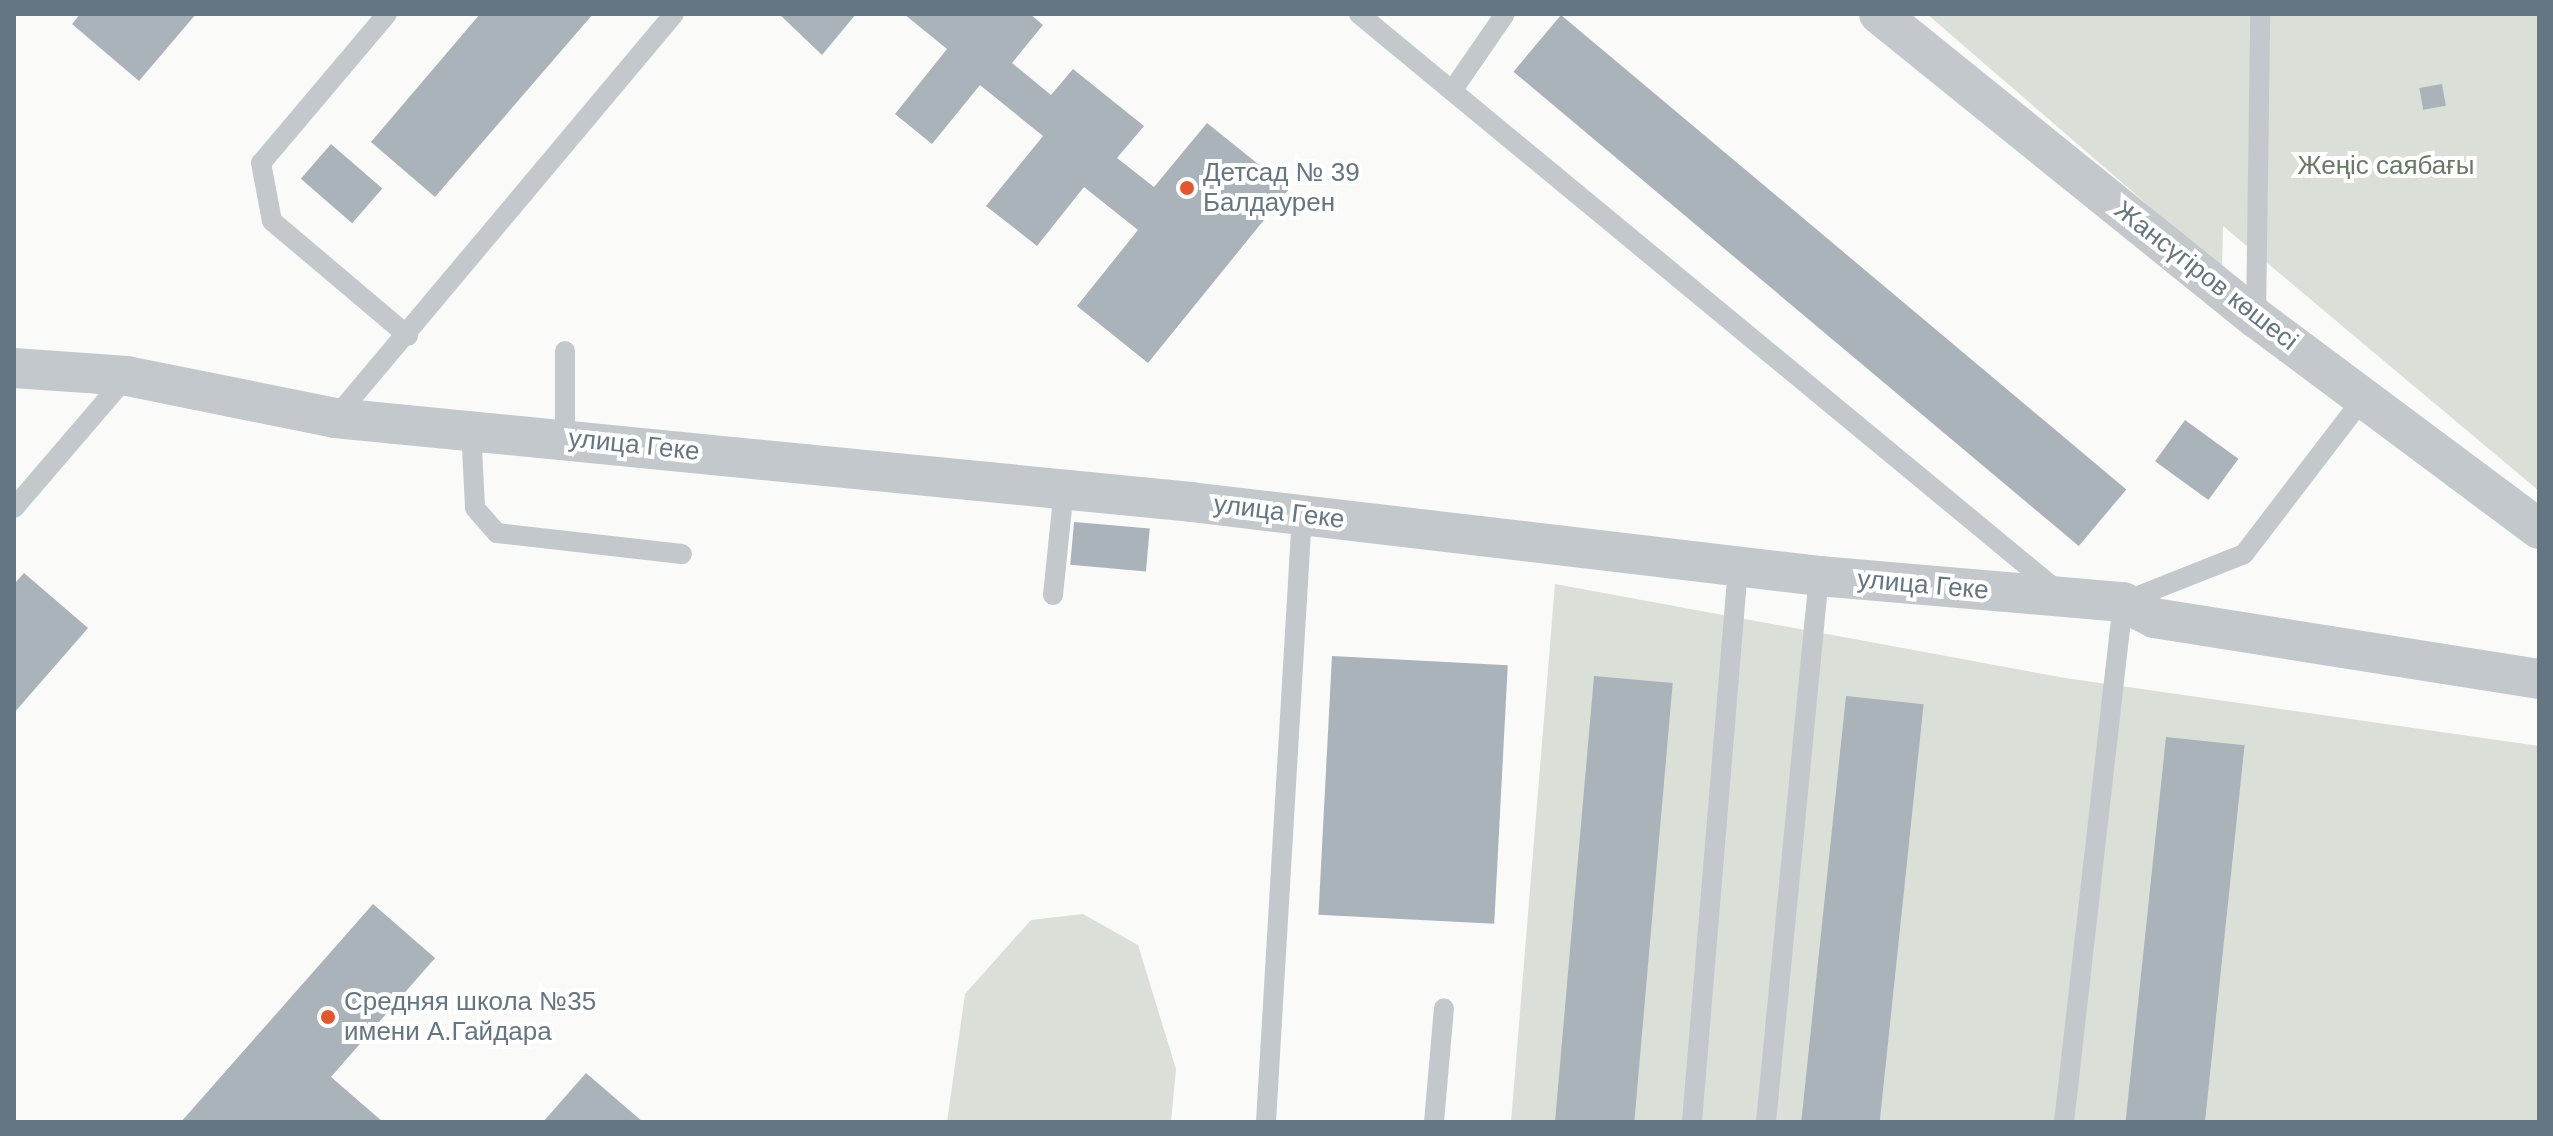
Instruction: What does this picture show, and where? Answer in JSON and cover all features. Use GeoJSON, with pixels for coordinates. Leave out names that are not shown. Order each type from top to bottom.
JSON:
{"type":"FeatureCollection","features":[{"type":"Feature","properties":{"kind":"street","name":"Жансүгіров көшесі"},"geometry":{"type":"LineString","coordinates":[[1879,14],[2256,318],[2539,529]]}},
{"type":"Feature","properties":{"kind":"street","name":"улица Геке"},"geometry":{"type":"LineString","coordinates":[[14,368],[127,376],[335,418],[471,428],[1302,514],[1819,576],[2123,602],[2154,618],[2539,679]]}},
{"type":"Feature","properties":{"kind":"lane"},"geometry":{"type":"LineString","coordinates":[[387,14],[261,163],[272,221],[408,336]]}},
{"type":"Feature","properties":{"kind":"lane"},"geometry":{"type":"LineString","coordinates":[[335,418],[408,336],[674,14]]}},
{"type":"Feature","properties":{"kind":"lane"},"geometry":{"type":"LineString","coordinates":[[1359,14],[2064,596]]}},
{"type":"Feature","properties":{"kind":"lane"},"geometry":{"type":"LineString","coordinates":[[1452,91],[1505,14]]}},
{"type":"Feature","properties":{"kind":"lane"},"geometry":{"type":"LineString","coordinates":[[2256,318],[2260,14]]}},
{"type":"Feature","properties":{"kind":"lane"},"geometry":{"type":"LineString","coordinates":[[565,351],[565,438]]}},
{"type":"Feature","properties":{"kind":"lane"},"geometry":{"type":"LineString","coordinates":[[14,508],[127,376]]}},
{"type":"Feature","properties":{"kind":"lane"},"geometry":{"type":"LineString","coordinates":[[2064,1122],[2123,602],[2244,554],[2364,397]]}},
{"type":"Feature","properties":{"kind":"lane"},"geometry":{"type":"LineString","coordinates":[[471,428],[475,508],[497,533],[682,554]]}},
{"type":"Feature","properties":{"kind":"lane"},"geometry":{"type":"LineString","coordinates":[[1053,595],[1064,489]]}},
{"type":"Feature","properties":{"kind":"lane"},"geometry":{"type":"LineString","coordinates":[[1266,1122],[1302,514]]}},
{"type":"Feature","properties":{"kind":"lane"},"geometry":{"type":"LineString","coordinates":[[1692,1122],[1738,567]]}},
{"type":"Feature","properties":{"kind":"lane"},"geometry":{"type":"LineString","coordinates":[[1766,1122],[1819,576]]}},
{"type":"Feature","properties":{"kind":"lane"},"geometry":{"type":"LineString","coordinates":[[1434,1122],[1444,1008]]}},
{"type":"Feature","properties":{"kind":"green space","name":"Жеңіс саябағы"},"geometry":{"type":"Polygon","coordinates":[[[1927,14],[2539,14],[2539,491],[2223,226],[2222,269],[1927,14]]]}},
{"type":"Feature","properties":{"kind":"green space"},"geometry":{"type":"Polygon","coordinates":[[[1555,584],[2065,678],[2539,746],[2539,1122],[1511,1122],[1555,584]]]}},
{"type":"Feature","properties":{"kind":"green space"},"geometry":{"type":"Polygon","coordinates":[[[1083,914],[1138,945],[1176,1069],[1171,1122],[947,1122],[965,994],[1031,920],[1083,914]]]}},
{"type":"Feature","properties":{"kind":"building"},"geometry":{"type":"Polygon","coordinates":[[[80,14],[196,14],[139,81],[72,24],[80,14]]]}},
{"type":"Feature","properties":{"kind":"building"},"geometry":{"type":"Polygon","coordinates":[[[480,14],[593,14],[435,197],[371,142],[480,14]]]}},
{"type":"Feature","properties":{"kind":"building"},"geometry":{"type":"Polygon","coordinates":[[[779,14],[856,14],[822,55],[779,14]]]}},
{"type":"Feature","properties":{"kind":"building","name":"Детсад № 39 Балдаурен"},"geometry":{"type":"Polygon","coordinates":[[[904,14],[1030,14],[1043,25],[1012,63],[1051,95],[1073,69],[1144,126],[1117,158],[1154,187],[1207,123],[1289,189],[1148,363],[1077,306],[1138,230],[1084,187],[1037,246],[986,206],[1043,136],[980,85],[932,144],[895,114],[947,49],[904,14]]]}},
{"type":"Feature","properties":{"kind":"building"},"geometry":{"type":"Polygon","coordinates":[[[1561,15],[2126,489],[2079,546],[1513,72],[1561,15]]]}},
{"type":"Feature","properties":{"kind":"building"},"geometry":{"type":"Polygon","coordinates":[[[2442,84],[2446,106],[2423,110],[2419,88],[2442,84]]]}},
{"type":"Feature","properties":{"kind":"building"},"geometry":{"type":"Polygon","coordinates":[[[331,144],[382,189],[352,223],[301,179],[331,144]]]}},
{"type":"Feature","properties":{"kind":"building"},"geometry":{"type":"Polygon","coordinates":[[[2185,420],[2238,459],[2208,500],[2155,461],[2185,420]]]}},
{"type":"Feature","properties":{"kind":"building"},"geometry":{"type":"Polygon","coordinates":[[[1074,522],[1150,529],[1146,571],[1070,565],[1074,522]]]}},
{"type":"Feature","properties":{"kind":"building"},"geometry":{"type":"Polygon","coordinates":[[[24,573],[88,628],[14,713],[14,584],[24,573]]]}},
{"type":"Feature","properties":{"kind":"building"},"geometry":{"type":"Polygon","coordinates":[[[1332,656],[1508,665],[1494,924],[1318,915],[1332,656]]]}},
{"type":"Feature","properties":{"kind":"building"},"geometry":{"type":"Polygon","coordinates":[[[1594,676],[1673,683],[1634,1122],[1555,1122],[1594,676]]]}},
{"type":"Feature","properties":{"kind":"building"},"geometry":{"type":"Polygon","coordinates":[[[1846,696],[1924,704],[1880,1122],[1801,1122],[1846,696]]]}},
{"type":"Feature","properties":{"kind":"building"},"geometry":{"type":"Polygon","coordinates":[[[2166,737],[2245,745],[2205,1122],[2126,1122],[2166,737]]]}},
{"type":"Feature","properties":{"kind":"building","name":"Средняя школа №35 имени А.Гайдара"},"geometry":{"type":"Polygon","coordinates":[[[373,904],[435,958],[331,1077],[383,1122],[181,1122],[373,904]]]}},
{"type":"Feature","properties":{"kind":"building","name":"Средняя школа №35 имени А.Гайдара"},"geometry":{"type":"Polygon","coordinates":[[[586,1073],[643,1122],[543,1122],[586,1073]]]}},
{"type":"Feature","properties":{"kind":"place","name":"Детсад № 39 Балдаурен"},"geometry":{"type":"Point","coordinates":[1187,188]}},
{"type":"Feature","properties":{"kind":"place","name":"Средняя школа №35 имени А.Гайдара"},"geometry":{"type":"Point","coordinates":[328,1017]}}]}
